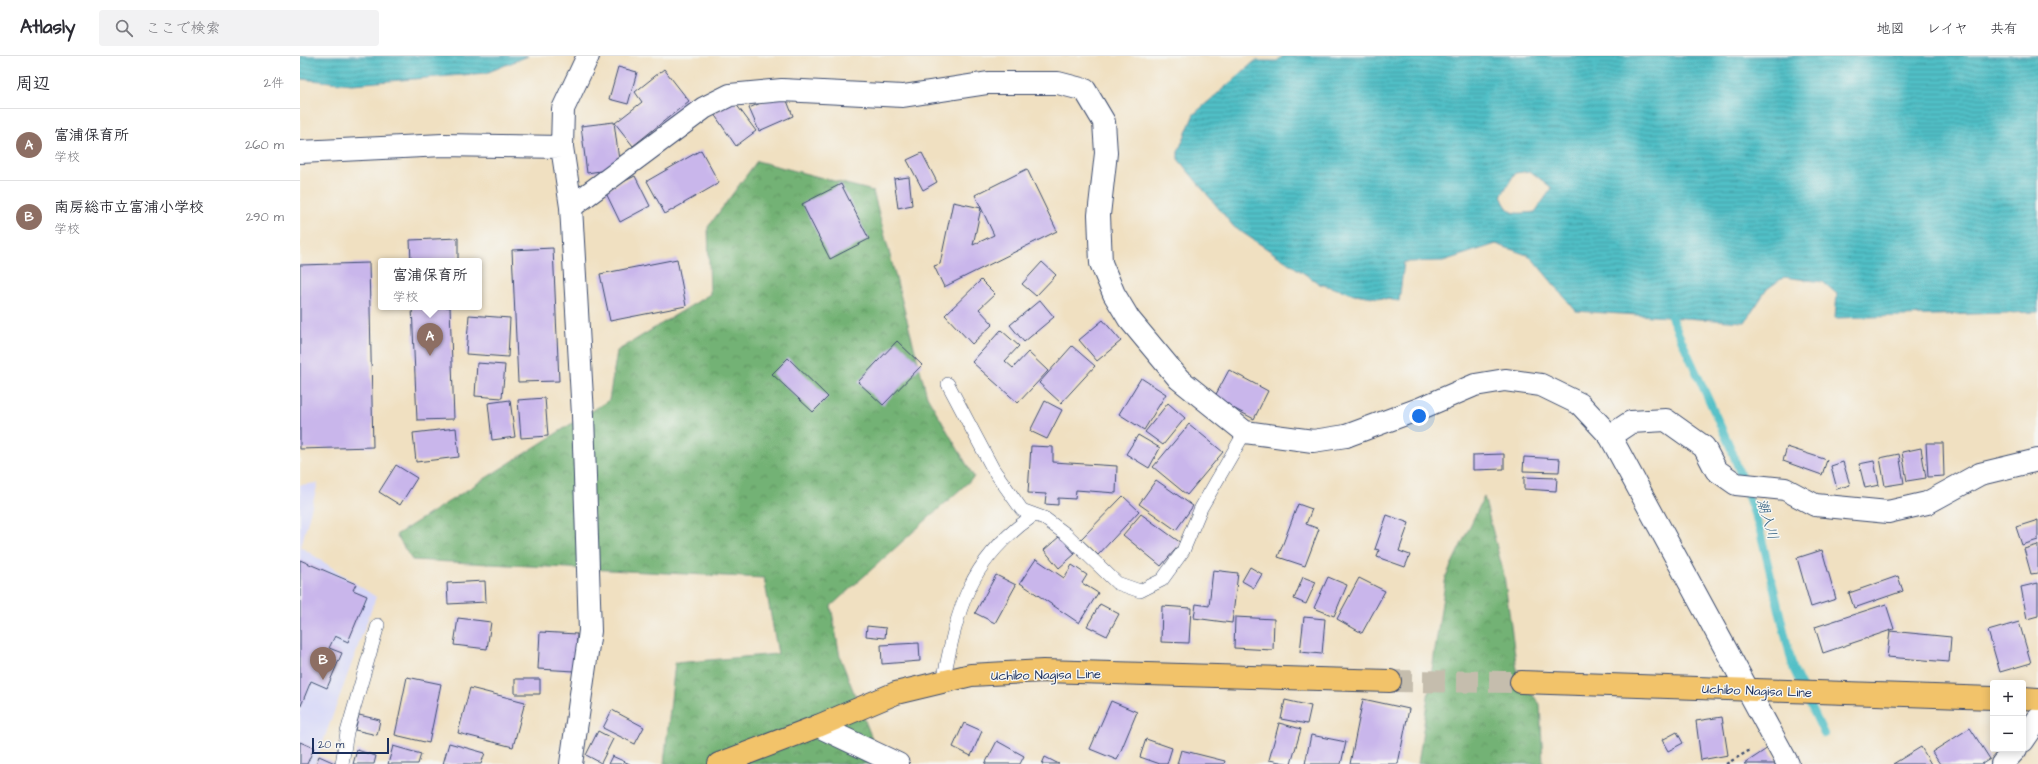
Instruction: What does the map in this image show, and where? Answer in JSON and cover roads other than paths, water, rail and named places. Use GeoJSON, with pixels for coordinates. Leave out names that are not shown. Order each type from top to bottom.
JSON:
{"type":"FeatureCollection","features":[{"type":"Feature","properties":{"kind":"highway","name":"Uchibo Nagisa Line"},"geometry":{"type":"LineString","coordinates":[[719,764],[818,726],[896,693],[970,675],[1044,672],[1390,681]]}},
{"type":"Feature","properties":{"kind":"highway","name":"Uchibo Nagisa Line"},"geometry":{"type":"LineString","coordinates":[[1521,682],[1990,698]]}},
{"type":"Feature","properties":{"kind":"highway"},"geometry":{"type":"LineString","coordinates":[[2026,698],[2038,699]]}},
{"type":"Feature","properties":{"kind":"street"},"geometry":{"type":"LineString","coordinates":[[571,764],[590,631],[583,415],[571,207],[562,147],[563,109],[588,56]]}},
{"type":"Feature","properties":{"kind":"street"},"geometry":{"type":"LineString","coordinates":[[571,207],[704,108],[730,95],[782,90],[903,96],[988,83],[1058,83],[1085,90],[1104,122],[1106,153],[1099,215],[1101,263],[1114,294],[1130,319],[1179,379],[1245,432],[1313,441],[1346,436],[1419,409],[1475,385],[1505,380],[1542,386],[1580,404],[1610,436],[1788,764]]}},
{"type":"Feature","properties":{"kind":"street"},"geometry":{"type":"LineString","coordinates":[[300,152],[443,144],[562,147]]}},
{"type":"Feature","properties":{"kind":"street"},"geometry":{"type":"LineString","coordinates":[[1610,436],[1631,422],[1666,420],[1704,447],[1716,470],[1736,484],[1764,486],[1785,490],[1815,505],[1888,512],[1927,503],[1980,474],[2038,460]]}},
{"type":"Feature","properties":{"kind":"street"},"geometry":{"type":"LineString","coordinates":[[2026,737],[2038,719]]}},
{"type":"Feature","properties":{"kind":"street"},"geometry":{"type":"LineString","coordinates":[[818,726],[898,764]]}},
{"type":"Feature","properties":{"kind":"street"},"geometry":{"type":"LineString","coordinates":[[2002,764],[2013,752]]}},
{"type":"Feature","properties":{"kind":"lane"},"geometry":{"type":"LineString","coordinates":[[948,384],[993,469],[1022,510],[1044,518],[1067,535],[1117,583],[1140,590],[1162,580],[1183,551],[1201,508],[1245,432]]}},
{"type":"Feature","properties":{"kind":"lane"},"geometry":{"type":"LineString","coordinates":[[943,682],[956,620],[968,588],[990,554],[1013,529],[1034,515]]}},
{"type":"Feature","properties":{"kind":"lane"},"geometry":{"type":"LineString","coordinates":[[342,764],[348,732],[378,625]]}},
{"type":"Feature","properties":{"kind":"water"},"geometry":{"type":"Polygon","coordinates":[[[300,56],[528,56],[486,73],[352,84],[300,79],[300,56]]]}},
{"type":"Feature","properties":{"kind":"water"},"geometry":{"type":"Polygon","coordinates":[[[1283,56],[2038,56],[2038,312],[1835,318],[1837,294],[1823,282],[1784,277],[1767,289],[1745,322],[1576,311],[1530,256],[1496,244],[1443,261],[1404,262],[1399,301],[1354,294],[1320,284],[1234,227],[1178,159],[1178,152],[1194,114],[1255,61],[1277,61],[1283,56]],[[1530,171],[1515,173],[1501,196],[1507,207],[1514,212],[1535,212],[1552,188],[1530,171]]]}},
{"type":"Feature","properties":{"kind":"waterway","name":"潮入川"},"geometry":{"type":"LineString","coordinates":[[1671,317],[1732,451],[1760,531],[1793,668],[1824,734]]}},
{"type":"Feature","properties":{"kind":"tunnel"},"geometry":{"type":"LineString","coordinates":[[1390,681],[1521,682]]}},
{"type":"Feature","properties":{"kind":"place","name":"富浦保育所"},"geometry":{"type":"Point","coordinates":[430,356]}},
{"type":"Feature","properties":{"kind":"place","name":"南房総市立富浦小学校"},"geometry":{"type":"Point","coordinates":[323,680]}}]}
